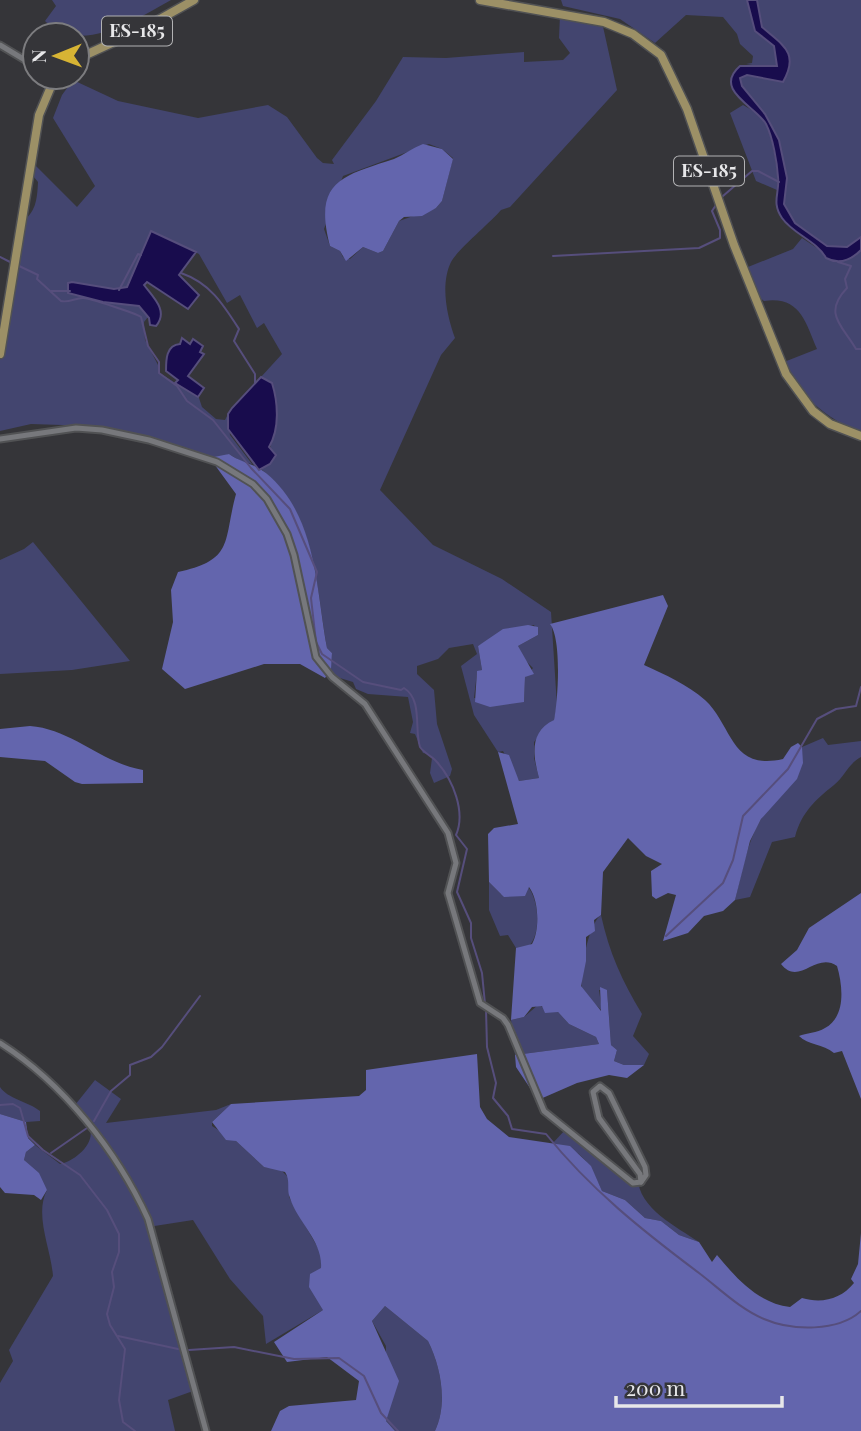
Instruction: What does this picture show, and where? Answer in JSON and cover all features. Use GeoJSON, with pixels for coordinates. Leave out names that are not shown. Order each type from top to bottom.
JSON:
{"type":"FeatureCollection","features":[{"type":"Feature","properties":{"kind":"main road","name":"ES-185"},"geometry":{"type":"LineString","coordinates":[[91,53],[144,28],[194,0]]}},
{"type":"Feature","properties":{"kind":"main road","name":"ES-185"},"geometry":{"type":"LineString","coordinates":[[481,0],[604,22],[633,33],[661,55],[687,109],[734,246],[786,374],[813,411],[830,424],[861,436]]}},
{"type":"Feature","properties":{"kind":"main road"},"geometry":{"type":"LineString","coordinates":[[0,354],[38,115],[48,91]]}},
{"type":"Feature","properties":{"kind":"street"},"geometry":{"type":"LineString","coordinates":[[0,45],[21,58]]}},
{"type":"Feature","properties":{"kind":"street"},"geometry":{"type":"LineString","coordinates":[[0,439],[76,428],[102,430],[149,440],[217,462],[253,484],[267,499],[287,534],[304,591],[316,657],[332,677],[365,704],[448,833],[456,863],[448,893],[480,1003],[499,1014],[508,1025],[544,1111],[634,1183],[641,1182],[646,1175],[645,1167],[607,1091],[595,1087],[593,1098],[597,1113],[630,1164],[640,1174],[641,1182]]}},
{"type":"Feature","properties":{"kind":"street"},"geometry":{"type":"LineString","coordinates":[[0,1043],[25,1059],[56,1086],[92,1130],[139,1200],[184,1340],[206,1431]]}},
{"type":"Feature","properties":{"kind":"shaded area"},"geometry":{"type":"Polygon","coordinates":[[[52,0],[171,0],[125,25],[91,35],[91,21],[45,21],[56,6],[52,0]]]}},
{"type":"Feature","properties":{"kind":"shaded area"},"geometry":{"type":"Polygon","coordinates":[[[561,0],[747,0],[755,31],[774,46],[777,66],[772,68],[746,64],[752,63],[753,56],[740,44],[737,34],[723,17],[686,15],[655,43],[620,19],[563,6],[561,0]]]}},
{"type":"Feature","properties":{"kind":"shaded area"},"geometry":{"type":"Polygon","coordinates":[[[747,0],[757,0],[762,27],[782,44],[789,56],[788,72],[783,82],[747,75],[740,78],[742,86],[765,114],[779,140],[787,178],[784,204],[795,223],[827,246],[847,247],[861,237],[861,250],[849,259],[836,261],[826,258],[817,247],[792,229],[779,212],[776,202],[777,164],[766,124],[739,98],[731,83],[740,66],[777,66],[774,46],[755,31],[747,0]]]}},
{"type":"Feature","properties":{"kind":"shaded area"},"geometry":{"type":"Polygon","coordinates":[[[757,0],[861,0],[861,237],[847,247],[827,246],[795,223],[784,204],[787,178],[779,139],[740,82],[741,76],[785,79],[790,57],[762,27],[757,0]]]}},
{"type":"Feature","properties":{"kind":"shaded area"},"geometry":{"type":"Polygon","coordinates":[[[560,15],[602,22],[617,90],[510,207],[501,210],[451,262],[445,290],[449,320],[455,338],[441,355],[380,490],[433,545],[502,579],[551,612],[557,706],[554,720],[534,742],[534,758],[539,778],[519,781],[503,751],[498,752],[474,715],[461,666],[477,654],[473,644],[449,648],[438,659],[417,666],[417,674],[434,690],[437,724],[452,769],[450,776],[434,783],[430,773],[432,758],[423,753],[415,734],[410,733],[413,722],[408,697],[368,694],[356,689],[353,682],[330,675],[332,653],[327,648],[316,575],[303,528],[293,506],[279,486],[261,469],[270,464],[276,412],[271,392],[265,379],[261,377],[282,354],[264,323],[257,328],[240,295],[227,303],[199,254],[151,231],[127,287],[114,289],[72,282],[73,295],[139,306],[148,317],[144,322],[145,340],[158,365],[158,372],[199,398],[202,407],[216,419],[225,420],[228,414],[230,435],[252,464],[242,462],[229,454],[212,461],[184,447],[93,426],[31,424],[0,431],[0,348],[20,224],[29,215],[36,200],[38,182],[29,171],[33,163],[77,207],[95,186],[53,118],[65,91],[91,91],[91,88],[118,101],[198,118],[268,105],[287,117],[317,158],[323,163],[334,164],[332,160],[376,101],[403,57],[446,58],[524,52],[524,62],[563,60],[570,53],[559,38],[560,15]],[[429,144],[343,176],[324,229],[330,246],[340,251],[343,257],[350,259],[363,247],[378,253],[383,251],[399,221],[436,208],[442,201],[453,158],[442,149],[429,144]],[[534,625],[502,633],[478,646],[482,670],[477,672],[474,698],[524,702],[525,677],[533,668],[520,655],[518,646],[538,635],[534,625]]]}},
{"type":"Feature","properties":{"kind":"shaded area"},"geometry":{"type":"Polygon","coordinates":[[[743,105],[758,115],[768,129],[776,166],[777,190],[756,181],[730,113],[743,105]]]}},
{"type":"Feature","properties":{"kind":"shaded area"},"geometry":{"type":"Polygon","coordinates":[[[423,144],[442,149],[453,159],[442,201],[422,216],[404,217],[399,221],[383,251],[378,253],[363,247],[346,261],[340,251],[330,246],[326,224],[329,194],[346,177],[394,159],[423,144]]]}},
{"type":"Feature","properties":{"kind":"shaded area"},"geometry":{"type":"Polygon","coordinates":[[[151,231],[196,252],[179,275],[199,295],[188,309],[147,282],[144,285],[160,310],[160,320],[156,326],[150,325],[149,318],[139,306],[103,302],[68,293],[68,283],[72,282],[114,289],[127,287],[151,231]]]}},
{"type":"Feature","properties":{"kind":"shaded area"},"geometry":{"type":"Polygon","coordinates":[[[802,238],[823,252],[854,256],[861,250],[861,432],[825,413],[798,385],[784,362],[817,349],[809,329],[800,313],[786,302],[764,301],[760,298],[748,267],[793,249],[802,238]]]}},
{"type":"Feature","properties":{"kind":"shaded area"},"geometry":{"type":"Polygon","coordinates":[[[182,338],[190,344],[193,339],[203,346],[200,352],[204,354],[188,376],[204,388],[198,397],[175,383],[178,380],[166,371],[169,350],[180,344],[182,338]]]}},
{"type":"Feature","properties":{"kind":"shaded area"},"geometry":{"type":"Polygon","coordinates":[[[261,377],[272,383],[277,415],[273,440],[269,447],[276,455],[270,464],[259,470],[228,429],[228,414],[261,377]]]}},
{"type":"Feature","properties":{"kind":"shaded area"},"geometry":{"type":"Polygon","coordinates":[[[229,454],[266,473],[283,490],[305,531],[312,554],[327,648],[332,653],[331,669],[325,678],[300,664],[264,664],[185,689],[162,669],[173,622],[171,590],[178,572],[209,561],[224,546],[236,494],[212,461],[214,457],[229,454]]]}},
{"type":"Feature","properties":{"kind":"shaded area"},"geometry":{"type":"Polygon","coordinates":[[[33,542],[130,661],[72,670],[0,674],[0,560],[33,542]]]}},
{"type":"Feature","properties":{"kind":"shaded area"},"geometry":{"type":"Polygon","coordinates":[[[663,595],[668,606],[644,665],[684,685],[705,700],[742,752],[752,758],[766,761],[783,759],[791,747],[798,743],[802,747],[803,763],[797,779],[761,819],[750,841],[735,900],[723,911],[704,916],[688,933],[663,941],[676,895],[668,893],[656,899],[652,896],[651,871],[662,864],[646,856],[628,838],[603,872],[601,915],[594,920],[595,931],[586,937],[586,961],[581,986],[601,1011],[600,987],[607,990],[611,1045],[617,1050],[614,1061],[624,1065],[644,1065],[627,1078],[609,1075],[577,1083],[538,1100],[516,1067],[515,1055],[599,1044],[596,1037],[569,1024],[558,1012],[545,1013],[542,1006],[532,1007],[524,1017],[511,1020],[516,948],[532,944],[537,915],[535,899],[529,887],[525,896],[504,897],[489,882],[488,834],[494,828],[518,824],[498,752],[509,755],[519,781],[539,778],[535,745],[540,731],[554,720],[557,699],[558,656],[550,624],[663,595]]]}},
{"type":"Feature","properties":{"kind":"shaded area"},"geometry":{"type":"Polygon","coordinates":[[[528,625],[538,627],[538,635],[518,646],[534,674],[525,677],[524,702],[490,707],[475,702],[477,671],[482,670],[478,646],[503,629],[528,625]]]}},
{"type":"Feature","properties":{"kind":"shaded area"},"geometry":{"type":"Polygon","coordinates":[[[30,726],[59,733],[114,761],[143,770],[143,783],[82,784],[45,761],[0,757],[0,729],[30,726]]]}},
{"type":"Feature","properties":{"kind":"shaded area"},"geometry":{"type":"Polygon","coordinates":[[[823,738],[828,745],[861,741],[861,757],[810,807],[795,837],[772,842],[750,897],[735,900],[755,830],[793,777],[801,758],[802,747],[823,738]]]}},
{"type":"Feature","properties":{"kind":"shaded area"},"geometry":{"type":"Polygon","coordinates":[[[489,882],[501,894],[528,887],[532,893],[537,927],[527,948],[516,948],[508,935],[500,936],[489,910],[489,882]]]}},
{"type":"Feature","properties":{"kind":"shaded area"},"geometry":{"type":"Polygon","coordinates":[[[861,893],[861,1099],[842,1051],[834,1053],[799,1036],[822,1030],[837,1016],[840,1009],[841,983],[837,966],[822,963],[794,972],[781,964],[797,950],[809,928],[861,893]]]}},
{"type":"Feature","properties":{"kind":"shaded area"},"geometry":{"type":"Polygon","coordinates":[[[601,915],[617,966],[642,1014],[633,1036],[649,1054],[644,1065],[624,1065],[614,1061],[617,1050],[611,1045],[607,990],[599,990],[602,1011],[582,991],[586,950],[592,928],[601,915]]]}},
{"type":"Feature","properties":{"kind":"shaded area"},"geometry":{"type":"Polygon","coordinates":[[[538,1005],[558,1012],[569,1024],[596,1037],[599,1044],[515,1055],[511,1020],[524,1017],[538,1005]]]}},
{"type":"Feature","properties":{"kind":"shaded area"},"geometry":{"type":"Polygon","coordinates":[[[477,1054],[480,1107],[487,1119],[509,1137],[570,1146],[591,1166],[602,1191],[625,1200],[645,1218],[661,1221],[679,1235],[699,1242],[712,1262],[717,1255],[740,1281],[758,1295],[778,1305],[790,1307],[802,1298],[831,1299],[849,1288],[854,1283],[851,1279],[858,1264],[861,1233],[861,1431],[435,1431],[442,1398],[433,1351],[428,1341],[385,1306],[372,1321],[399,1381],[386,1421],[395,1431],[271,1431],[280,1411],[289,1406],[356,1400],[359,1381],[327,1357],[287,1362],[274,1342],[323,1310],[309,1287],[310,1274],[321,1268],[321,1258],[294,1207],[285,1172],[264,1167],[236,1141],[226,1140],[212,1122],[231,1104],[359,1096],[366,1090],[366,1070],[477,1054]]]}},
{"type":"Feature","properties":{"kind":"shaded area"},"geometry":{"type":"Polygon","coordinates":[[[95,1080],[121,1099],[106,1123],[216,1110],[231,1104],[212,1122],[212,1126],[236,1141],[264,1167],[280,1169],[289,1178],[289,1197],[322,1255],[323,1310],[266,1344],[263,1316],[230,1279],[193,1220],[148,1227],[193,1391],[168,1400],[175,1431],[0,1431],[0,1383],[13,1361],[9,1350],[53,1276],[42,1210],[47,1190],[24,1160],[26,1152],[35,1145],[60,1164],[82,1152],[91,1135],[75,1105],[95,1080]]]}},
{"type":"Feature","properties":{"kind":"shaded area"},"geometry":{"type":"Polygon","coordinates":[[[0,1087],[40,1111],[40,1121],[26,1122],[0,1114],[0,1087]]]}},
{"type":"Feature","properties":{"kind":"shaded area"},"geometry":{"type":"Polygon","coordinates":[[[0,1114],[26,1122],[28,1138],[35,1145],[26,1152],[24,1160],[39,1173],[47,1190],[41,1200],[34,1195],[5,1193],[0,1187],[0,1114]]]}},
{"type":"Feature","properties":{"kind":"shaded area"},"geometry":{"type":"Polygon","coordinates":[[[566,1129],[632,1179],[638,1178],[644,1199],[660,1216],[699,1242],[679,1235],[661,1221],[645,1218],[625,1200],[602,1191],[584,1159],[571,1149],[552,1144],[566,1129]]]}},
{"type":"Feature","properties":{"kind":"shaded area"},"geometry":{"type":"Polygon","coordinates":[[[385,1306],[428,1341],[433,1351],[442,1398],[435,1431],[395,1431],[386,1421],[386,1346],[372,1321],[385,1306]]]}},
{"type":"Feature","properties":{"kind":"waterway"},"geometry":{"type":"LineString","coordinates":[[723,196],[752,171],[758,171],[779,182]]}},
{"type":"Feature","properties":{"kind":"waterway"},"geometry":{"type":"LineString","coordinates":[[553,256],[699,248],[720,238],[720,230],[712,211],[716,205]]}},
{"type":"Feature","properties":{"kind":"waterway"},"geometry":{"type":"LineString","coordinates":[[119,290],[138,254],[141,255]]}},
{"type":"Feature","properties":{"kind":"waterway"},"geometry":{"type":"LineString","coordinates":[[0,257],[12,263]]}},
{"type":"Feature","properties":{"kind":"waterway"},"geometry":{"type":"LineString","coordinates":[[838,262],[851,266],[845,279],[847,288],[836,305],[835,313],[856,349],[861,349]]}},
{"type":"Feature","properties":{"kind":"waterway"},"geometry":{"type":"LineString","coordinates":[[17,265],[38,275],[37,279],[61,301],[87,299],[141,317],[148,346],[159,362],[159,373],[177,386],[187,401],[213,420],[251,468],[290,509],[317,572],[311,598],[316,642],[322,654],[363,682],[401,690],[404,688],[410,693],[416,707],[420,747],[443,769],[453,787],[459,807],[456,835],[467,849],[457,892],[471,923],[471,938],[482,973],[485,1004]]}},
{"type":"Feature","properties":{"kind":"waterway"},"geometry":{"type":"LineString","coordinates":[[181,273],[200,282],[215,295],[227,311],[239,329],[234,341],[255,374],[255,383]]}},
{"type":"Feature","properties":{"kind":"waterway"},"geometry":{"type":"LineString","coordinates":[[51,291],[70,291]]}},
{"type":"Feature","properties":{"kind":"waterway"},"geometry":{"type":"LineString","coordinates":[[666,936],[723,883],[733,860],[743,816],[788,769],[817,719],[836,709],[856,706],[861,687]]}},
{"type":"Feature","properties":{"kind":"waterway"},"geometry":{"type":"LineString","coordinates":[[94,1121],[111,1091],[130,1075],[130,1065],[151,1057],[162,1047],[200,996]]}},
{"type":"Feature","properties":{"kind":"waterway"},"geometry":{"type":"LineString","coordinates":[[486,1009],[487,1047],[496,1083],[493,1098],[508,1116],[512,1129],[546,1134],[581,1173],[618,1208],[755,1315],[788,1326],[814,1327],[840,1323],[861,1311]]}},
{"type":"Feature","properties":{"kind":"waterway"},"geometry":{"type":"LineString","coordinates":[[0,1105],[13,1104],[20,1108],[28,1136],[43,1150],[80,1175],[107,1210],[119,1234],[119,1252],[112,1272],[114,1287],[107,1314],[110,1325],[125,1349],[119,1400],[123,1422],[135,1431]]}},
{"type":"Feature","properties":{"kind":"waterway"},"geometry":{"type":"LineString","coordinates":[[51,1153],[87,1128]]}},
{"type":"Feature","properties":{"kind":"waterway"},"geometry":{"type":"LineString","coordinates":[[118,1336],[178,1349]]}},
{"type":"Feature","properties":{"kind":"waterway"},"geometry":{"type":"LineString","coordinates":[[189,1350],[234,1347],[294,1359],[339,1358],[364,1376],[381,1413],[398,1431]]}}]}
